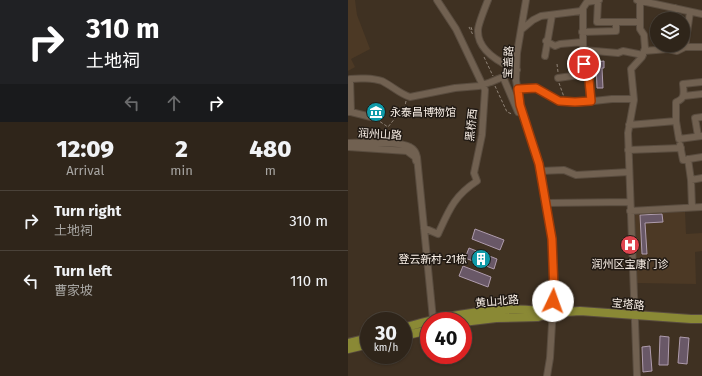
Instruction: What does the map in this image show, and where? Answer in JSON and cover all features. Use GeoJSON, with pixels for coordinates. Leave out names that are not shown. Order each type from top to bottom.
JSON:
{"type":"FeatureCollection","features":[{"type":"Feature","properties":{"kind":"main road","name":"黄山北路"},"geometry":{"type":"LineString","coordinates":[[472,315],[520,309],[540,310],[552,313]]}},
{"type":"Feature","properties":{"kind":"main road","name":"宝塔路"},"geometry":{"type":"LineString","coordinates":[[552,313],[580,311],[702,319]]}},
{"type":"Feature","properties":{"kind":"main road","name":"黄山北路"},"geometry":{"type":"LineString","coordinates":[[472,321],[496,318],[538,317],[552,313]]}},
{"type":"Feature","properties":{"kind":"main road"},"geometry":{"type":"LineString","coordinates":[[348,343],[360,340]]}},
{"type":"Feature","properties":{"kind":"main road"},"geometry":{"type":"LineString","coordinates":[[348,350],[360,347]]}},
{"type":"Feature","properties":{"kind":"street","name":"黑桥西"},"geometry":{"type":"LineString","coordinates":[[424,228],[438,234],[453,202],[463,191],[477,180],[474,173],[482,135],[485,90],[456,29],[437,0]]}},
{"type":"Feature","properties":{"kind":"street"},"geometry":{"type":"LineString","coordinates":[[488,0],[478,29],[482,43],[487,52],[500,63],[517,70]]}},
{"type":"Feature","properties":{"kind":"street","name":"宝盖路"},"geometry":{"type":"LineString","coordinates":[[526,0],[517,53],[518,89],[520,111],[540,171],[552,239],[554,290],[550,358],[547,376]]}},
{"type":"Feature","properties":{"kind":"street"},"geometry":{"type":"LineString","coordinates":[[591,101],[591,89],[584,67],[582,32],[583,9],[587,2],[598,0],[597,22],[640,22]]}},
{"type":"Feature","properties":{"kind":"street"},"geometry":{"type":"LineString","coordinates":[[637,0],[702,14]]}},
{"type":"Feature","properties":{"kind":"street"},"geometry":{"type":"LineString","coordinates":[[637,376],[628,133],[634,99],[631,69],[643,53],[644,36],[640,31],[640,0]]}},
{"type":"Feature","properties":{"kind":"street"},"geometry":{"type":"LineString","coordinates":[[674,12],[675,8]]}},
{"type":"Feature","properties":{"kind":"street"},"geometry":{"type":"LineString","coordinates":[[521,30],[533,20],[541,16],[581,11],[583,9]]}},
{"type":"Feature","properties":{"kind":"street"},"geometry":{"type":"LineString","coordinates":[[545,56],[546,41],[552,15]]}},
{"type":"Feature","properties":{"kind":"street"},"geometry":{"type":"LineString","coordinates":[[582,32],[616,31],[616,22]]}},
{"type":"Feature","properties":{"kind":"street"},"geometry":{"type":"LineString","coordinates":[[546,41],[556,46],[560,44],[583,42]]}},
{"type":"Feature","properties":{"kind":"street"},"geometry":{"type":"LineString","coordinates":[[690,47],[702,47]]}},
{"type":"Feature","properties":{"kind":"street"},"geometry":{"type":"LineString","coordinates":[[583,50],[618,53],[623,51],[643,53],[650,51]]}},
{"type":"Feature","properties":{"kind":"street"},"geometry":{"type":"LineString","coordinates":[[558,78],[586,74]]}},
{"type":"Feature","properties":{"kind":"street"},"geometry":{"type":"LineString","coordinates":[[370,117],[350,112],[350,79],[356,78],[380,81],[405,95],[412,96],[455,88],[483,85],[503,77],[520,111]]}},
{"type":"Feature","properties":{"kind":"street"},"geometry":{"type":"LineString","coordinates":[[682,98],[683,84],[702,82]]}},
{"type":"Feature","properties":{"kind":"street"},"geometry":{"type":"LineString","coordinates":[[518,89],[536,88],[559,101],[575,102],[612,98],[634,99]]}},
{"type":"Feature","properties":{"kind":"street"},"geometry":{"type":"LineString","coordinates":[[702,94],[682,98],[676,102],[676,121],[684,160],[702,157]]}},
{"type":"Feature","properties":{"kind":"street"},"geometry":{"type":"LineString","coordinates":[[679,139],[700,136],[695,118],[702,117]]}},
{"type":"Feature","properties":{"kind":"street"},"geometry":{"type":"LineString","coordinates":[[629,125],[676,121]]}},
{"type":"Feature","properties":{"kind":"street","name":"润州山路"},"geometry":{"type":"LineString","coordinates":[[348,143],[408,146],[415,152],[417,157],[417,165]]}},
{"type":"Feature","properties":{"kind":"street","name":"润州山路"},"geometry":{"type":"LineString","coordinates":[[348,147],[407,151],[415,157],[417,165]]}},
{"type":"Feature","properties":{"kind":"street"},"geometry":{"type":"LineString","coordinates":[[628,150],[681,148]]}},
{"type":"Feature","properties":{"kind":"street"},"geometry":{"type":"LineString","coordinates":[[688,159],[691,180],[692,207]]}},
{"type":"Feature","properties":{"kind":"street"},"geometry":{"type":"LineString","coordinates":[[417,165],[432,312]]}},
{"type":"Feature","properties":{"kind":"street"},"geometry":{"type":"LineString","coordinates":[[540,171],[564,170],[576,175],[629,172]]}},
{"type":"Feature","properties":{"kind":"street"},"geometry":{"type":"LineString","coordinates":[[691,180],[702,178]]}},
{"type":"Feature","properties":{"kind":"street"},"geometry":{"type":"LineString","coordinates":[[546,203],[630,202]]}},
{"type":"Feature","properties":{"kind":"street"},"geometry":{"type":"LineString","coordinates":[[630,211],[702,206]]}},
{"type":"Feature","properties":{"kind":"path"},"geometry":{"type":"LineString","coordinates":[[475,39],[469,27],[473,30],[478,29]]}},
{"type":"Feature","properties":{"kind":"path"},"geometry":{"type":"LineString","coordinates":[[484,57],[494,76],[494,81],[507,112],[517,114],[520,111]]}},
{"type":"Feature","properties":{"kind":"path"},"geometry":{"type":"LineString","coordinates":[[370,117],[373,117],[388,126],[400,112],[404,111],[404,103],[412,96]]}},
{"type":"Feature","properties":{"kind":"shaded area"},"geometry":{"type":"Polygon","coordinates":[[[348,0],[355,0],[357,15],[370,49],[351,59],[355,67],[348,71],[348,0]]]}},
{"type":"Feature","properties":{"kind":"shaded area"},"geometry":{"type":"Polygon","coordinates":[[[685,211],[686,234],[702,233],[702,251],[695,252],[696,284],[637,283],[635,212],[685,211]]]}},
{"type":"Feature","properties":{"kind":"building"},"geometry":{"type":"Polygon","coordinates":[[[604,61],[604,68],[602,68],[603,88],[597,88],[596,62],[604,61]]]}},
{"type":"Feature","properties":{"kind":"building"},"geometry":{"type":"Polygon","coordinates":[[[662,214],[663,222],[645,223],[647,254],[642,254],[640,215],[662,214]]]}},
{"type":"Feature","properties":{"kind":"building"},"geometry":{"type":"Polygon","coordinates":[[[475,229],[504,240],[500,250],[472,239],[475,229]]]}},
{"type":"Feature","properties":{"kind":"building","name":"登云新村-21栋"},"geometry":{"type":"Polygon","coordinates":[[[469,248],[497,259],[494,269],[465,258],[469,248]]]}},
{"type":"Feature","properties":{"kind":"building"},"geometry":{"type":"Polygon","coordinates":[[[463,266],[491,277],[488,287],[459,276],[463,266]]]}},
{"type":"Feature","properties":{"kind":"building"},"geometry":{"type":"Polygon","coordinates":[[[660,336],[669,337],[668,365],[659,365],[660,336]]]}},
{"type":"Feature","properties":{"kind":"building"},"geometry":{"type":"Polygon","coordinates":[[[680,337],[689,338],[687,364],[678,363],[680,337]]]}},
{"type":"Feature","properties":{"kind":"building"},"geometry":{"type":"Polygon","coordinates":[[[650,346],[652,371],[643,372],[642,347],[650,346]]]}},
{"type":"Feature","properties":{"kind":"place","name":"永泰昌博物馆"},"geometry":{"type":"Point","coordinates":[376,112]}},
{"type":"Feature","properties":{"kind":"place","name":"润州区宝康门诊"},"geometry":{"type":"Point","coordinates":[630,245]}},
{"type":"Feature","properties":{"kind":"place","name":"登云新村-21栋"},"geometry":{"type":"Point","coordinates":[481,259]}},
{"type":"Feature","properties":{"kind":"route"},"geometry":{"type":"LineString","coordinates":[[553,301],[552,239],[539,164],[520,105],[518,89],[536,88],[559,101],[591,101],[591,89],[584,64]]}}]}
